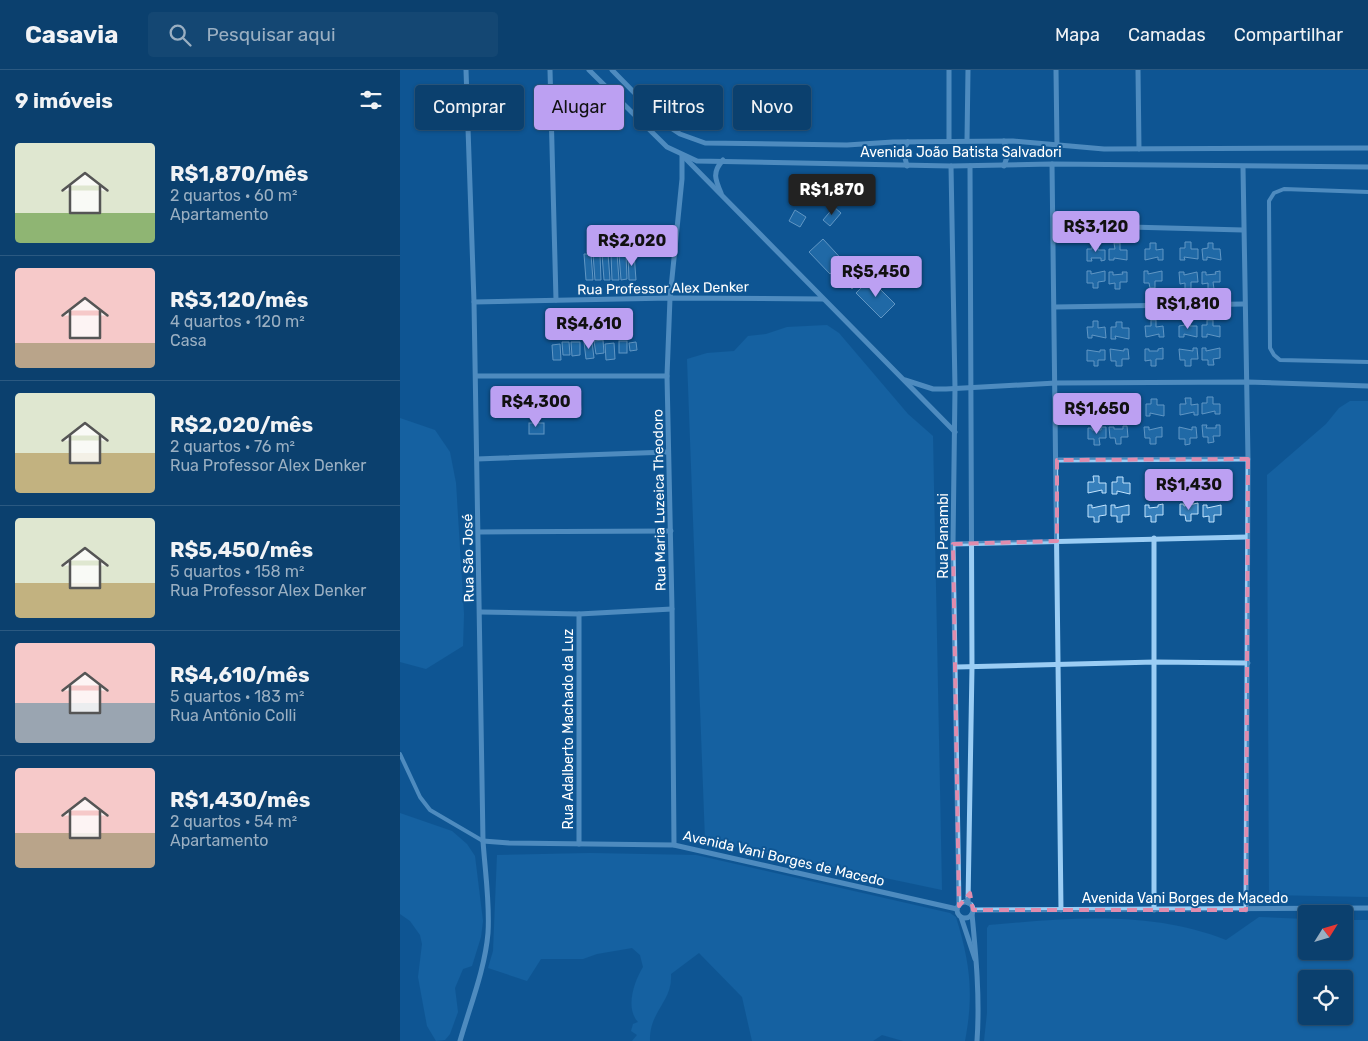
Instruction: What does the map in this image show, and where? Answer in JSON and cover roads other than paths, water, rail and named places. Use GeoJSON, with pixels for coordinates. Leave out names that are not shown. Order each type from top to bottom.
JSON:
{"type":"FeatureCollection","features":[{"type":"Feature","properties":{"kind":"street","name":"Rua São José"},"geometry":{"type":"LineString","coordinates":[[460,1041],[482,965],[488,934],[483,841],[476,376],[466,70]]}},
{"type":"Feature","properties":{"kind":"street"},"geometry":{"type":"LineString","coordinates":[[550,70],[556,300]]}},
{"type":"Feature","properties":{"kind":"street","name":"Avenida João Batista Salvadori"},"geometry":{"type":"LineString","coordinates":[[589,70],[667,147],[697,160],[907,166],[1052,164],[1368,168]]}},
{"type":"Feature","properties":{"kind":"street","name":"Avenida João Batista Salvadori"},"geometry":{"type":"LineString","coordinates":[[612,70],[665,124],[680,134],[705,143],[847,145],[1004,141],[1139,148],[1368,148]]}},
{"type":"Feature","properties":{"kind":"street"},"geometry":{"type":"LineString","coordinates":[[949,70],[949,141]]}},
{"type":"Feature","properties":{"kind":"street"},"geometry":{"type":"LineString","coordinates":[[967,141],[968,70]]}},
{"type":"Feature","properties":{"kind":"street"},"geometry":{"type":"LineString","coordinates":[[1056,70],[1057,145]]}},
{"type":"Feature","properties":{"kind":"street"},"geometry":{"type":"LineString","coordinates":[[1138,70],[1139,148]]}},
{"type":"Feature","properties":{"kind":"street"},"geometry":{"type":"LineString","coordinates":[[1004,141],[1008,154],[1004,166]]}},
{"type":"Feature","properties":{"kind":"street"},"geometry":{"type":"LineString","coordinates":[[907,166],[903,150],[908,142]]}},
{"type":"Feature","properties":{"kind":"street"},"geometry":{"type":"LineString","coordinates":[[682,155],[955,432]]}},
{"type":"Feature","properties":{"kind":"street","name":"Rua Maria Luzeica Theodoro"},"geometry":{"type":"LineString","coordinates":[[674,845],[671,531],[667,376],[670,298],[682,179],[682,155]]}},
{"type":"Feature","properties":{"kind":"street"},"geometry":{"type":"LineString","coordinates":[[722,195],[715,178],[715,169],[723,160]]}},
{"type":"Feature","properties":{"kind":"street"},"geometry":{"type":"LineString","coordinates":[[1052,164],[1061,910]]}},
{"type":"Feature","properties":{"kind":"street","name":"Rua Panambi"},"geometry":{"type":"LineString","coordinates":[[951,166],[955,388],[953,544],[957,667],[958,907]]}},
{"type":"Feature","properties":{"kind":"street","name":"Rua Panambi"},"geometry":{"type":"LineString","coordinates":[[968,903],[972,667],[970,166]]}},
{"type":"Feature","properties":{"kind":"street"},"geometry":{"type":"LineString","coordinates":[[1243,167],[1248,460],[1246,910]]}},
{"type":"Feature","properties":{"kind":"street"},"geometry":{"type":"LineString","coordinates":[[1054,225],[1244,230]]}},
{"type":"Feature","properties":{"kind":"street","name":"Rua Professor Alex Denker"},"geometry":{"type":"LineString","coordinates":[[474,302],[670,298],[822,299]]}},
{"type":"Feature","properties":{"kind":"street"},"geometry":{"type":"LineString","coordinates":[[1055,307],[1244,304]]}},
{"type":"Feature","properties":{"kind":"street"},"geometry":{"type":"LineString","coordinates":[[476,376],[667,376]]}},
{"type":"Feature","properties":{"kind":"street"},"geometry":{"type":"LineString","coordinates":[[905,380],[933,389],[1056,383],[1247,382],[1368,386]]}},
{"type":"Feature","properties":{"kind":"street"},"geometry":{"type":"LineString","coordinates":[[477,458],[668,452]]}},
{"type":"Feature","properties":{"kind":"street"},"geometry":{"type":"LineString","coordinates":[[1057,460],[1248,460]]}},
{"type":"Feature","properties":{"kind":"street"},"geometry":{"type":"LineString","coordinates":[[479,532],[671,531]]}},
{"type":"Feature","properties":{"kind":"street"},"geometry":{"type":"LineString","coordinates":[[953,544],[1057,540],[1248,537]]}},
{"type":"Feature","properties":{"kind":"street"},"geometry":{"type":"LineString","coordinates":[[1154,538],[1154,910]]}},
{"type":"Feature","properties":{"kind":"street"},"geometry":{"type":"LineString","coordinates":[[481,612],[579,614],[672,609]]}},
{"type":"Feature","properties":{"kind":"street","name":"Rua Adalberto Machado da Luz"},"geometry":{"type":"LineString","coordinates":[[579,614],[579,844]]}},
{"type":"Feature","properties":{"kind":"street"},"geometry":{"type":"LineString","coordinates":[[957,667],[1059,666],[1155,662],[1248,663]]}},
{"type":"Feature","properties":{"kind":"street","name":"Avenida Vani Borges de Macedo"},"geometry":{"type":"LineString","coordinates":[[483,841],[509,844],[674,845],[958,907]]}},
{"type":"Feature","properties":{"kind":"street"},"geometry":{"type":"LineString","coordinates":[[977,963],[958,907],[968,903],[973,912],[977,963],[979,1015],[977,1041]]}},
{"type":"Feature","properties":{"kind":"street","name":"Avenida Vani Borges de Macedo"},"geometry":{"type":"LineString","coordinates":[[961,917],[968,918],[973,912],[1061,910],[1368,908]]}},
{"type":"Feature","properties":{"kind":"lane"},"geometry":{"type":"LineString","coordinates":[[1368,192],[1284,189],[1274,194],[1269,201],[1270,348],[1274,355],[1280,360],[1368,362]]}},
{"type":"Feature","properties":{"kind":"lane"},"geometry":{"type":"LineString","coordinates":[[400,754],[420,797],[430,810],[483,841]]}}]}
